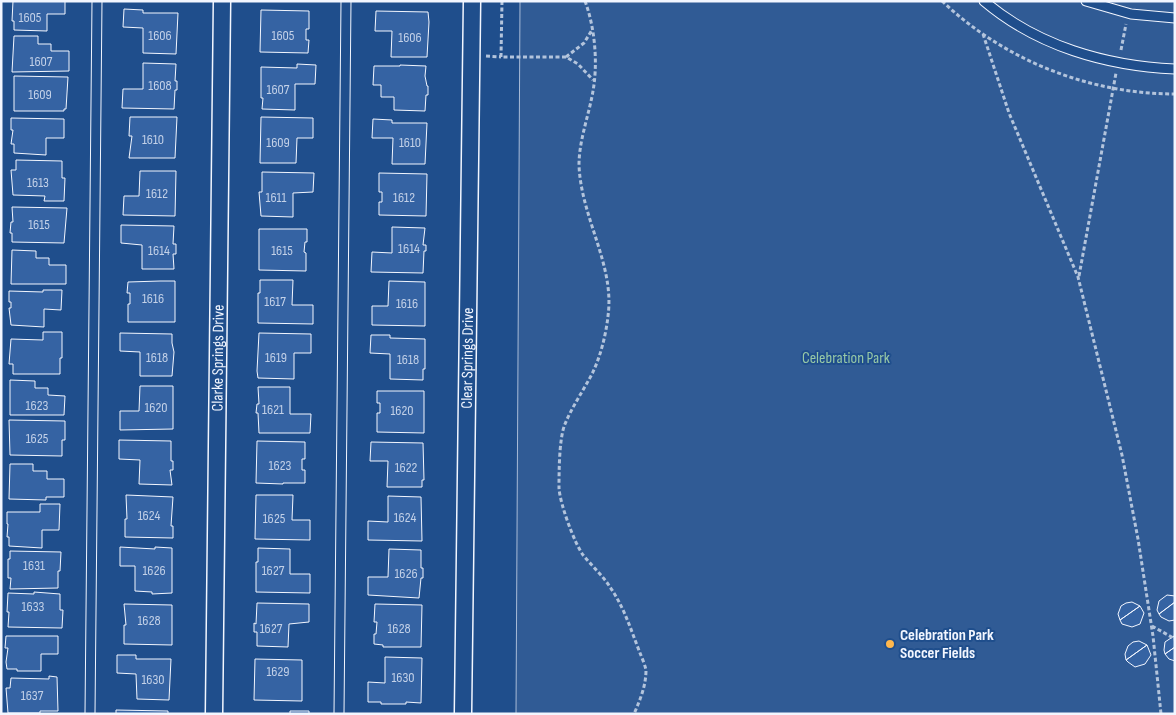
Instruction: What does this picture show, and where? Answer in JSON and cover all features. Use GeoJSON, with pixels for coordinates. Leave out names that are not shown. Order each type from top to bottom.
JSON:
{"type":"FeatureCollection","features":[{"type":"Feature","properties":{"kind":"street","name":"Clarke Springs Drive"},"geometry":{"type":"LineString","coordinates":[[214,714],[222,1]]}},
{"type":"Feature","properties":{"kind":"street","name":"Clear Springs Drive"},"geometry":{"type":"LineString","coordinates":[[463,714],[472,1]]}},
{"type":"Feature","properties":{"kind":"lane"},"geometry":{"type":"LineString","coordinates":[[90,714],[97,1]]}},
{"type":"Feature","properties":{"kind":"lane"},"geometry":{"type":"LineString","coordinates":[[339,714],[346,1]]}},
{"type":"Feature","properties":{"kind":"lane"},"geometry":{"type":"LineString","coordinates":[[984,1],[1010,20],[1062,47],[1118,63],[1147,68],[1175,69]]}},
{"type":"Feature","properties":{"kind":"lane"},"geometry":{"type":"LineString","coordinates":[[1086,1],[1128,13],[1175,18]]}},
{"type":"Feature","properties":{"kind":"path"},"geometry":{"type":"LineString","coordinates":[[502,1],[501,56],[566,57],[578,64],[594,80]]}},
{"type":"Feature","properties":{"kind":"path"},"geometry":{"type":"LineString","coordinates":[[585,1],[592,29],[595,68],[593,90],[583,131],[579,164],[583,197],[602,258],[609,291],[608,316],[600,351],[592,373],[564,426],[560,454],[559,490],[573,536],[582,554],[609,586],[621,605],[646,669],[642,695],[634,714]]}},
{"type":"Feature","properties":{"kind":"path"},"geometry":{"type":"LineString","coordinates":[[942,1],[961,19],[998,45],[1045,68],[1085,82],[1113,88],[1155,94],[1175,94]]}},
{"type":"Feature","properties":{"kind":"path"},"geometry":{"type":"LineString","coordinates":[[1078,277],[1128,13]]}},
{"type":"Feature","properties":{"kind":"path"},"geometry":{"type":"LineString","coordinates":[[566,57],[584,43],[592,29]]}},
{"type":"Feature","properties":{"kind":"path"},"geometry":{"type":"LineString","coordinates":[[983,34],[1009,113],[1078,277],[1122,455],[1138,539],[1151,625],[1161,714]]}},
{"type":"Feature","properties":{"kind":"path"},"geometry":{"type":"LineString","coordinates":[[1151,625],[1175,639]]}},
{"type":"Feature","properties":{"kind":"green space","name":"Celebration Park"},"geometry":{"type":"Polygon","coordinates":[[[520,1],[1175,1],[1175,714],[516,714],[520,1]]]}},
{"type":"Feature","properties":{"kind":"building"},"geometry":{"type":"Polygon","coordinates":[[[13,1],[65,1],[65,14],[47,14],[47,31],[14,30],[14,21],[12,21],[13,1]]]}},
{"type":"Feature","properties":{"kind":"building"},"geometry":{"type":"Polygon","coordinates":[[[124,9],[143,10],[143,13],[178,13],[176,54],[143,53],[143,28],[123,27],[124,9]]]}},
{"type":"Feature","properties":{"kind":"building"},"geometry":{"type":"Polygon","coordinates":[[[261,10],[309,11],[309,29],[306,29],[306,40],[309,40],[308,53],[260,52],[261,10]]]}},
{"type":"Feature","properties":{"kind":"building"},"geometry":{"type":"Polygon","coordinates":[[[376,11],[428,12],[427,57],[391,57],[392,31],[375,31],[376,11]]]}},
{"type":"Feature","properties":{"kind":"building"},"geometry":{"type":"Polygon","coordinates":[[[14,36],[38,36],[38,44],[51,44],[51,51],[69,51],[69,71],[12,72],[14,36]]]}},
{"type":"Feature","properties":{"kind":"building"},"geometry":{"type":"Polygon","coordinates":[[[143,63],[176,64],[175,81],[177,81],[177,90],[175,90],[174,109],[122,108],[123,89],[143,89],[143,63]]]}},
{"type":"Feature","properties":{"kind":"building"},"geometry":{"type":"Polygon","coordinates":[[[297,64],[316,65],[315,84],[295,84],[295,110],[262,109],[261,67],[297,68],[297,64]]]}},
{"type":"Feature","properties":{"kind":"building"},"geometry":{"type":"Polygon","coordinates":[[[374,66],[426,66],[425,76],[428,95],[426,95],[425,111],[394,110],[394,97],[381,97],[381,85],[373,85],[374,66]]]}},
{"type":"Feature","properties":{"kind":"building"},"geometry":{"type":"Polygon","coordinates":[[[14,76],[68,77],[66,109],[64,111],[14,111],[14,76]]]}},
{"type":"Feature","properties":{"kind":"building"},"geometry":{"type":"Polygon","coordinates":[[[130,117],[177,117],[175,158],[129,158],[132,136],[129,136],[130,117]]]}},
{"type":"Feature","properties":{"kind":"building"},"geometry":{"type":"Polygon","coordinates":[[[261,117],[313,118],[313,138],[297,138],[296,163],[260,163],[261,117]]]}},
{"type":"Feature","properties":{"kind":"building"},"geometry":{"type":"Polygon","coordinates":[[[11,118],[64,119],[64,138],[46,138],[46,155],[14,153],[14,144],[11,144],[13,130],[11,130],[11,118]]]}},
{"type":"Feature","properties":{"kind":"building"},"geometry":{"type":"Polygon","coordinates":[[[373,119],[392,120],[392,123],[427,123],[425,164],[392,164],[393,138],[372,138],[373,119]]]}},
{"type":"Feature","properties":{"kind":"building"},"geometry":{"type":"Polygon","coordinates":[[[16,160],[62,161],[62,178],[65,178],[64,201],[44,201],[45,196],[13,195],[11,170],[16,170],[16,160]]]}},
{"type":"Feature","properties":{"kind":"building"},"geometry":{"type":"Polygon","coordinates":[[[140,171],[176,171],[175,216],[123,215],[124,196],[139,196],[140,171]]]}},
{"type":"Feature","properties":{"kind":"building"},"geometry":{"type":"Polygon","coordinates":[[[262,172],[314,173],[313,192],[293,193],[293,217],[261,216],[259,192],[262,192],[262,172]]]}},
{"type":"Feature","properties":{"kind":"building"},"geometry":{"type":"Polygon","coordinates":[[[379,173],[427,174],[426,216],[379,215],[379,202],[382,202],[382,192],[379,192],[379,173]]]}},
{"type":"Feature","properties":{"kind":"building"},"geometry":{"type":"Polygon","coordinates":[[[12,207],[67,208],[64,243],[12,242],[12,233],[10,233],[11,222],[13,222],[12,207]]]}},
{"type":"Feature","properties":{"kind":"building"},"geometry":{"type":"Polygon","coordinates":[[[121,225],[174,226],[173,244],[176,244],[176,254],[173,254],[174,269],[142,269],[142,245],[121,243],[121,225]]]}},
{"type":"Feature","properties":{"kind":"building"},"geometry":{"type":"Polygon","coordinates":[[[392,227],[425,228],[423,245],[426,245],[426,251],[424,251],[423,273],[371,272],[372,252],[392,253],[392,227]]]}},
{"type":"Feature","properties":{"kind":"building"},"geometry":{"type":"Polygon","coordinates":[[[259,229],[307,229],[307,242],[305,242],[304,252],[306,253],[306,271],[259,270],[259,229]]]}},
{"type":"Feature","properties":{"kind":"building"},"geometry":{"type":"Polygon","coordinates":[[[12,250],[36,251],[36,258],[49,258],[49,265],[66,265],[66,284],[11,284],[12,250]]]}},
{"type":"Feature","properties":{"kind":"building"},"geometry":{"type":"Polygon","coordinates":[[[260,280],[293,280],[292,305],[313,305],[313,324],[258,323],[260,280]]]}},
{"type":"Feature","properties":{"kind":"building"},"geometry":{"type":"Polygon","coordinates":[[[175,281],[175,322],[128,322],[130,293],[127,293],[128,282],[175,281]]]}},
{"type":"Feature","properties":{"kind":"building"},"geometry":{"type":"Polygon","coordinates":[[[389,281],[425,282],[425,326],[372,325],[372,306],[388,306],[389,281]]]}},
{"type":"Feature","properties":{"kind":"building"},"geometry":{"type":"Polygon","coordinates":[[[43,290],[62,290],[61,310],[44,309],[44,327],[11,325],[9,291],[43,292],[43,290]]]}},
{"type":"Feature","properties":{"kind":"building"},"geometry":{"type":"Polygon","coordinates":[[[43,332],[62,332],[60,374],[13,374],[13,364],[9,364],[11,339],[43,340],[43,332]]]}},
{"type":"Feature","properties":{"kind":"building"},"geometry":{"type":"Polygon","coordinates":[[[120,333],[172,334],[174,352],[172,376],[140,376],[140,352],[120,351],[120,333]]]}},
{"type":"Feature","properties":{"kind":"building"},"geometry":{"type":"Polygon","coordinates":[[[259,333],[311,334],[311,353],[294,353],[294,379],[258,378],[259,333]]]}},
{"type":"Feature","properties":{"kind":"building"},"geometry":{"type":"Polygon","coordinates":[[[371,335],[390,335],[390,338],[425,339],[423,380],[390,379],[390,354],[370,353],[371,335]]]}},
{"type":"Feature","properties":{"kind":"building"},"geometry":{"type":"Polygon","coordinates":[[[10,380],[35,381],[35,388],[48,388],[48,395],[65,396],[64,415],[10,415],[10,380]]]}},
{"type":"Feature","properties":{"kind":"building"},"geometry":{"type":"Polygon","coordinates":[[[140,386],[173,386],[173,429],[120,430],[120,411],[139,411],[140,386]]]}},
{"type":"Feature","properties":{"kind":"building"},"geometry":{"type":"Polygon","coordinates":[[[258,387],[290,387],[290,414],[311,414],[310,433],[259,433],[258,413],[256,413],[257,404],[259,404],[258,387]]]}},
{"type":"Feature","properties":{"kind":"building"},"geometry":{"type":"Polygon","coordinates":[[[377,391],[424,391],[424,433],[377,432],[377,413],[380,413],[380,403],[377,403],[377,391]]]}},
{"type":"Feature","properties":{"kind":"building"},"geometry":{"type":"Polygon","coordinates":[[[9,420],[65,421],[65,440],[62,440],[62,456],[10,455],[9,420]]]}},
{"type":"Feature","properties":{"kind":"building"},"geometry":{"type":"Polygon","coordinates":[[[119,440],[171,441],[173,470],[170,470],[172,485],[139,484],[140,460],[119,459],[119,440]]]}},
{"type":"Feature","properties":{"kind":"building"},"geometry":{"type":"Polygon","coordinates":[[[257,441],[305,442],[305,459],[302,459],[302,470],[305,470],[305,483],[256,483],[257,441]]]}},
{"type":"Feature","properties":{"kind":"building"},"geometry":{"type":"Polygon","coordinates":[[[371,442],[423,443],[424,480],[422,480],[422,487],[387,487],[388,461],[370,461],[371,442]]]}},
{"type":"Feature","properties":{"kind":"building"},"geometry":{"type":"Polygon","coordinates":[[[10,464],[33,464],[33,471],[47,471],[47,479],[64,479],[64,497],[46,497],[46,500],[9,499],[10,464]]]}},
{"type":"Feature","properties":{"kind":"building"},"geometry":{"type":"Polygon","coordinates":[[[126,495],[173,497],[171,526],[173,526],[173,538],[125,537],[125,519],[127,519],[126,495]]]}},
{"type":"Feature","properties":{"kind":"building"},"geometry":{"type":"Polygon","coordinates":[[[256,495],[293,495],[292,520],[310,520],[310,540],[255,539],[256,495]]]}},
{"type":"Feature","properties":{"kind":"building"},"geometry":{"type":"Polygon","coordinates":[[[388,496],[421,497],[422,541],[368,540],[368,521],[388,522],[388,496]]]}},
{"type":"Feature","properties":{"kind":"building"},"geometry":{"type":"Polygon","coordinates":[[[40,504],[60,504],[59,530],[42,530],[42,548],[9,546],[7,512],[40,512],[40,504]]]}},
{"type":"Feature","properties":{"kind":"building"},"geometry":{"type":"Polygon","coordinates":[[[120,547],[172,548],[172,593],[152,594],[152,592],[135,591],[135,566],[120,566],[120,547]]]}},
{"type":"Feature","properties":{"kind":"building"},"geometry":{"type":"Polygon","coordinates":[[[258,548],[290,549],[290,574],[310,574],[310,593],[256,592],[258,548]]]}},
{"type":"Feature","properties":{"kind":"building"},"geometry":{"type":"Polygon","coordinates":[[[389,549],[421,550],[423,578],[421,578],[419,598],[368,595],[368,577],[388,577],[389,549]]]}},
{"type":"Feature","properties":{"kind":"building"},"geometry":{"type":"Polygon","coordinates":[[[10,551],[61,552],[58,588],[10,589],[11,578],[8,578],[8,559],[10,559],[10,551]]]}},
{"type":"Feature","properties":{"kind":"building"},"geometry":{"type":"Polygon","coordinates":[[[34,592],[60,594],[60,610],[63,610],[62,628],[8,627],[8,593],[34,594],[34,592]]]}},
{"type":"Feature","properties":{"kind":"building"},"geometry":{"type":"Polygon","coordinates":[[[1167,595],[1175,596],[1175,602],[1159,614],[1157,610],[1159,601],[1167,595]]]}},
{"type":"Feature","properties":{"kind":"building"},"geometry":{"type":"Polygon","coordinates":[[[1132,602],[1140,606],[1120,620],[1118,614],[1121,606],[1132,602]]]}},
{"type":"Feature","properties":{"kind":"building"},"geometry":{"type":"Polygon","coordinates":[[[1175,602],[1175,620],[1169,621],[1161,617],[1159,614],[1175,602]]]}},
{"type":"Feature","properties":{"kind":"building"},"geometry":{"type":"Polygon","coordinates":[[[257,603],[309,604],[309,622],[289,624],[288,647],[257,646],[257,632],[254,632],[254,623],[256,624],[257,603]]]}},
{"type":"Feature","properties":{"kind":"building"},"geometry":{"type":"Polygon","coordinates":[[[124,604],[172,605],[172,645],[124,644],[124,625],[126,625],[124,604]]]}},
{"type":"Feature","properties":{"kind":"building"},"geometry":{"type":"Polygon","coordinates":[[[375,604],[422,605],[421,647],[383,647],[383,645],[374,644],[377,622],[374,622],[375,604]]]}},
{"type":"Feature","properties":{"kind":"building"},"geometry":{"type":"Polygon","coordinates":[[[1140,606],[1144,613],[1140,624],[1132,627],[1122,624],[1120,620],[1140,606]]]}},
{"type":"Feature","properties":{"kind":"building"},"geometry":{"type":"Polygon","coordinates":[[[6,636],[58,636],[58,654],[41,654],[41,671],[7,669],[8,648],[5,648],[6,636]]]}},
{"type":"Feature","properties":{"kind":"building"},"geometry":{"type":"Polygon","coordinates":[[[1174,636],[1175,647],[1165,654],[1165,642],[1174,636]]]}},
{"type":"Feature","properties":{"kind":"building"},"geometry":{"type":"Polygon","coordinates":[[[1139,641],[1147,645],[1126,660],[1125,654],[1128,646],[1133,642],[1139,641]]]}},
{"type":"Feature","properties":{"kind":"building"},"geometry":{"type":"Polygon","coordinates":[[[1147,645],[1151,655],[1145,664],[1135,667],[1126,660],[1147,645]]]}},
{"type":"Feature","properties":{"kind":"building"},"geometry":{"type":"Polygon","coordinates":[[[1175,647],[1175,661],[1169,659],[1165,654],[1175,647]]]}},
{"type":"Feature","properties":{"kind":"building"},"geometry":{"type":"Polygon","coordinates":[[[117,655],[136,655],[136,659],[171,659],[169,700],[137,699],[136,674],[117,673],[117,655]]]}},
{"type":"Feature","properties":{"kind":"building"},"geometry":{"type":"Polygon","coordinates":[[[385,657],[422,658],[421,703],[381,704],[381,702],[368,702],[368,682],[385,683],[385,657]]]}},
{"type":"Feature","properties":{"kind":"building"},"geometry":{"type":"Polygon","coordinates":[[[255,659],[302,660],[302,701],[254,700],[255,659]]]}},
{"type":"Feature","properties":{"kind":"building"},"geometry":{"type":"Polygon","coordinates":[[[49,676],[57,677],[58,711],[8,713],[6,688],[10,688],[11,678],[49,679],[49,676]]]}},
{"type":"Feature","properties":{"kind":"building"},"geometry":{"type":"Polygon","coordinates":[[[116,710],[168,711],[168,714],[116,714],[116,710]]]}},
{"type":"Feature","properties":{"kind":"building"},"geometry":{"type":"Polygon","coordinates":[[[290,711],[309,711],[309,714],[290,714],[290,711]]]}},
{"type":"Feature","properties":{"kind":"place","name":"Celebration Park Soccer Fields"},"geometry":{"type":"Point","coordinates":[890,644]}}]}
